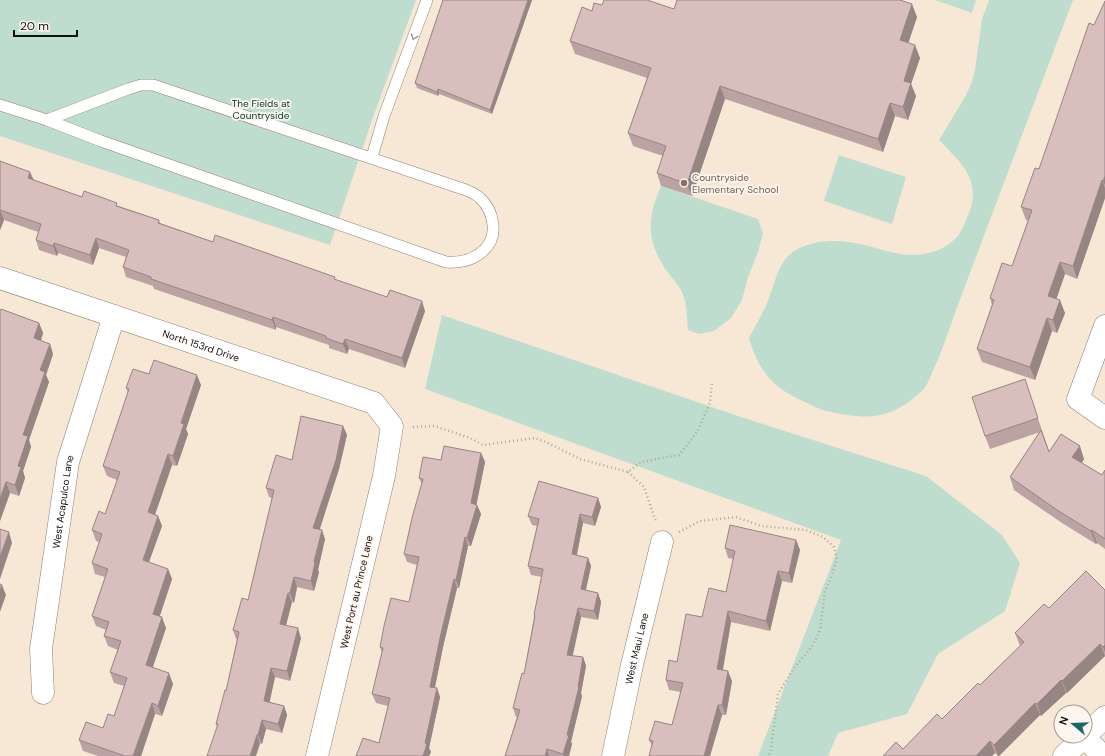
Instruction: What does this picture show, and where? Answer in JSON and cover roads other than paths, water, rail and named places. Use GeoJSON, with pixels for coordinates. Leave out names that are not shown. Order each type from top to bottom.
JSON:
{"type":"FeatureCollection","features":[{"type":"Feature","properties":{"kind":"street","name":"North 153rd Drive"},"geometry":{"type":"LineString","coordinates":[[0,278],[374,403],[392,426]]}},
{"type":"Feature","properties":{"kind":"street","name":"West Acapulco Lane"},"geometry":{"type":"LineString","coordinates":[[43,693],[42,649],[68,462],[114,316]]}},
{"type":"Feature","properties":{"kind":"street"},"geometry":{"type":"LineString","coordinates":[[1105,326],[1078,399],[1105,418]]}},
{"type":"Feature","properties":{"kind":"street","name":"West Port au Prince Lane"},"geometry":{"type":"LineString","coordinates":[[317,756],[384,476],[392,426]]}},
{"type":"Feature","properties":{"kind":"street","name":"West Maui Lane"},"geometry":{"type":"LineString","coordinates":[[613,756],[632,665],[662,542]]}},
{"type":"Feature","properties":{"kind":"street"},"geometry":{"type":"LineString","coordinates":[[1093,728],[1105,716]]}},
{"type":"Feature","properties":{"kind":"street"},"geometry":{"type":"LineString","coordinates":[[1064,756],[1077,744]]}},
{"type":"Feature","properties":{"kind":"street"},"geometry":{"type":"LineString","coordinates":[[1092,744],[1103,756]]}},
{"type":"Feature","properties":{"kind":"lane"},"geometry":{"type":"LineString","coordinates":[[372,158],[384,116],[398,83],[427,0]]}},
{"type":"Feature","properties":{"kind":"lane"},"geometry":{"type":"LineString","coordinates":[[0,105],[47,120],[101,141],[446,262],[457,262],[475,257],[484,250],[492,233],[493,224],[487,205],[478,196],[466,190],[153,85],[141,85],[128,89],[47,120]]}},
{"type":"Feature","properties":{"kind":"place","name":"Countryside Elementary School"},"geometry":{"type":"Point","coordinates":[684,183]}},
{"type":"Feature","properties":{"kind":"park label","name":"The Fields at Countryside"},"geometry":{"type":"Point","coordinates":[261,108]}}]}
